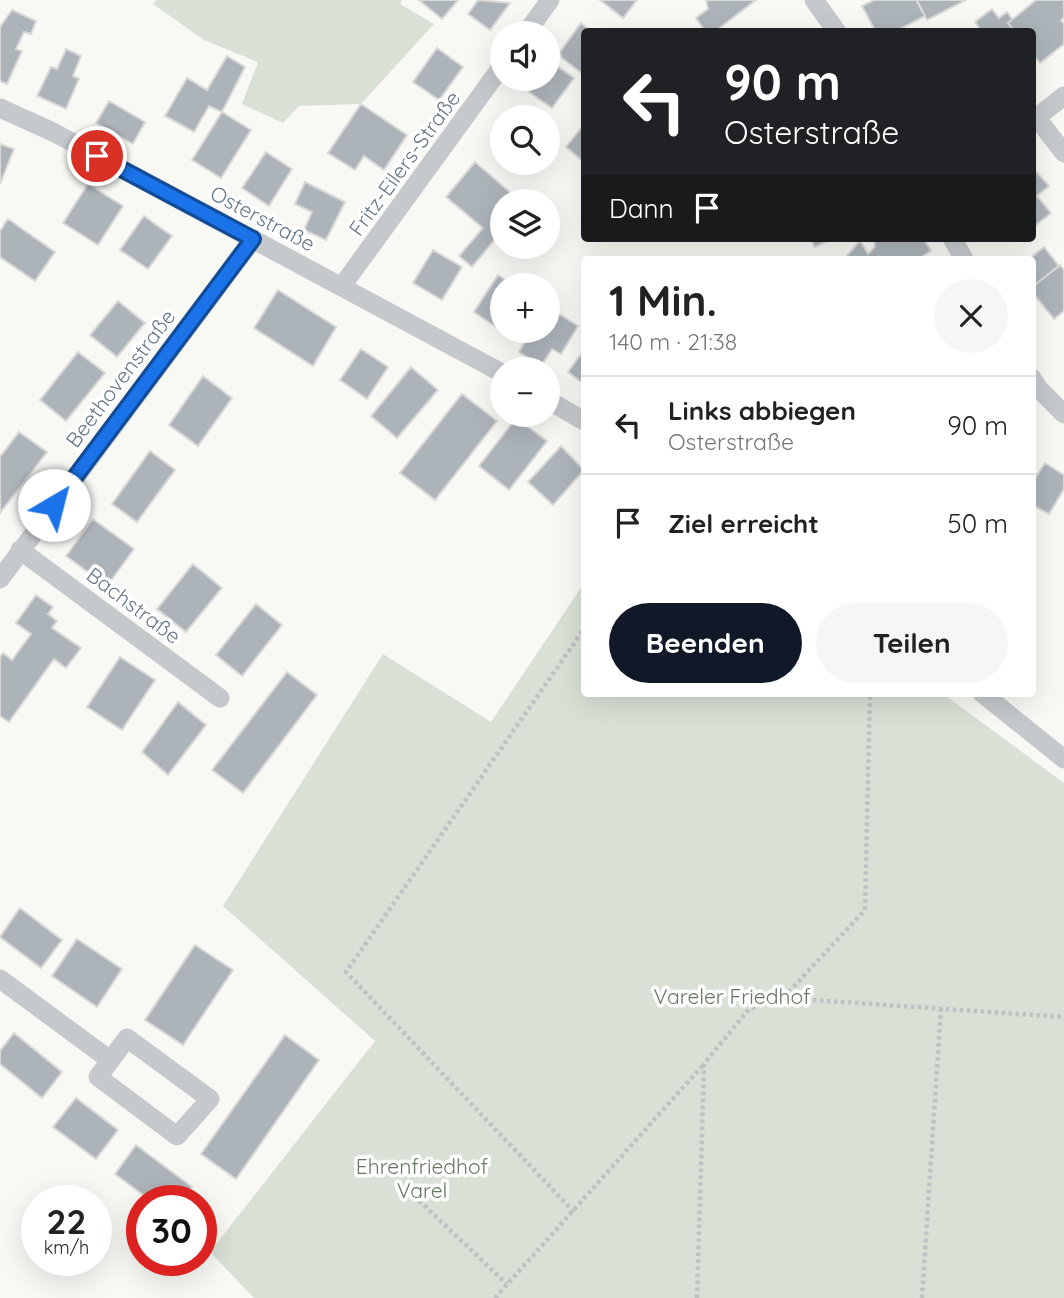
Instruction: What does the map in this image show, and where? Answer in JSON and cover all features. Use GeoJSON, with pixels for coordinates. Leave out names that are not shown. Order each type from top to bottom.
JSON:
{"type":"FeatureCollection","features":[{"type":"Feature","properties":{"kind":"street"},"geometry":{"type":"LineString","coordinates":[[535,21],[550,0]]}},
{"type":"Feature","properties":{"kind":"street"},"geometry":{"type":"LineString","coordinates":[[814,0],[834,28]]}},
{"type":"Feature","properties":{"kind":"street","name":"Fritz-Eilers-Straße"},"geometry":{"type":"LineString","coordinates":[[342,286],[490,82]]}},
{"type":"Feature","properties":{"kind":"street"},"geometry":{"type":"LineString","coordinates":[[1036,119],[1064,96]]}},
{"type":"Feature","properties":{"kind":"street","name":"Osterstraße"},"geometry":{"type":"LineString","coordinates":[[0,108],[53,132],[490,366]]}},
{"type":"Feature","properties":{"kind":"street"},"geometry":{"type":"LineString","coordinates":[[1036,121],[1064,153]]}},
{"type":"Feature","properties":{"kind":"street","name":"Beethovenstraße"},"geometry":{"type":"LineString","coordinates":[[0,579],[253,239]]}},
{"type":"Feature","properties":{"kind":"street"},"geometry":{"type":"LineString","coordinates":[[1036,385],[1064,414]]}},
{"type":"Feature","properties":{"kind":"street"},"geometry":{"type":"LineString","coordinates":[[560,407],[581,419]]}},
{"type":"Feature","properties":{"kind":"street","name":"Bachstraße"},"geometry":{"type":"LineString","coordinates":[[20,550],[220,698]]}},
{"type":"Feature","properties":{"kind":"street"},"geometry":{"type":"LineString","coordinates":[[987,697],[1064,759]]}},
{"type":"Feature","properties":{"kind":"street"},"geometry":{"type":"LineString","coordinates":[[0,979],[110,1060]]}},
{"type":"Feature","properties":{"kind":"street"},"geometry":{"type":"LineString","coordinates":[[127,1038],[210,1098],[177,1136],[98,1077],[110,1060],[127,1038]]}},
{"type":"Feature","properties":{"kind":"path"},"geometry":{"type":"LineString","coordinates":[[573,1212],[346,972],[581,633]]}},
{"type":"Feature","properties":{"kind":"path"},"geometry":{"type":"LineString","coordinates":[[783,998],[865,909],[870,697]]}},
{"type":"Feature","properties":{"kind":"path"},"geometry":{"type":"LineString","coordinates":[[495,1298],[704,1064],[748,1009],[783,998],[1064,1017]]}},
{"type":"Feature","properties":{"kind":"path"},"geometry":{"type":"LineString","coordinates":[[922,1298],[941,1008]]}},
{"type":"Feature","properties":{"kind":"path"},"geometry":{"type":"LineString","coordinates":[[697,1298],[704,1064]]}},
{"type":"Feature","properties":{"kind":"path"},"geometry":{"type":"LineString","coordinates":[[409,1191],[507,1284]]}},
{"type":"Feature","properties":{"kind":"green space"},"geometry":{"type":"Polygon","coordinates":[[[156,0],[402,0],[400,4],[434,24],[361,104],[299,106],[283,123],[242,104],[258,62],[204,40],[153,4],[156,0]]]}},
{"type":"Feature","properties":{"kind":"green space","name":"Vareler Friedhof"},"geometry":{"type":"Polygon","coordinates":[[[581,587],[581,697],[947,697],[1064,783],[1064,1298],[254,1298],[217,1259],[217,1243],[375,1041],[223,906],[383,654],[491,722],[581,587]]]}},
{"type":"Feature","properties":{"kind":"building"},"geometry":{"type":"Polygon","coordinates":[[[419,0],[458,0],[442,19],[419,0]]]}},
{"type":"Feature","properties":{"kind":"building"},"geometry":{"type":"Polygon","coordinates":[[[478,0],[510,3],[497,21],[490,21],[490,30],[468,14],[478,0]]]}},
{"type":"Feature","properties":{"kind":"building"},"geometry":{"type":"Polygon","coordinates":[[[600,0],[637,0],[623,18],[600,0]]]}},
{"type":"Feature","properties":{"kind":"building"},"geometry":{"type":"Polygon","coordinates":[[[706,0],[756,0],[719,28],[703,28],[696,18],[708,9],[706,0]]]}},
{"type":"Feature","properties":{"kind":"building"},"geometry":{"type":"Polygon","coordinates":[[[874,0],[916,0],[925,16],[902,28],[874,28],[862,6],[874,0]]]}},
{"type":"Feature","properties":{"kind":"building"},"geometry":{"type":"Polygon","coordinates":[[[917,0],[966,0],[927,20],[917,0]]]}},
{"type":"Feature","properties":{"kind":"building"},"geometry":{"type":"Polygon","coordinates":[[[1036,0],[1064,0],[1064,18],[1061,20],[1064,24],[1064,44],[1040,63],[1036,58],[1036,28],[1012,28],[1008,23],[1036,0]]]}},
{"type":"Feature","properties":{"kind":"building"},"geometry":{"type":"Polygon","coordinates":[[[992,9],[999,18],[1007,12],[1012,19],[1008,23],[1012,28],[979,28],[975,22],[992,9]]]}},
{"type":"Feature","properties":{"kind":"building"},"geometry":{"type":"Polygon","coordinates":[[[12,10],[36,21],[31,34],[24,32],[16,49],[22,51],[7,84],[0,81],[0,27],[12,10]]]}},
{"type":"Feature","properties":{"kind":"building"},"geometry":{"type":"Polygon","coordinates":[[[581,23],[587,28],[581,28],[581,73],[562,58],[560,52],[581,23]]]}},
{"type":"Feature","properties":{"kind":"building"},"geometry":{"type":"Polygon","coordinates":[[[437,48],[463,67],[439,100],[413,82],[437,48]]]}},
{"type":"Feature","properties":{"kind":"building"},"geometry":{"type":"Polygon","coordinates":[[[66,49],[81,56],[73,76],[79,79],[66,109],[37,96],[51,67],[57,69],[66,49]]]}},
{"type":"Feature","properties":{"kind":"building"},"geometry":{"type":"Polygon","coordinates":[[[227,56],[245,67],[222,112],[209,106],[194,132],[165,116],[187,78],[207,90],[227,56]]]}},
{"type":"Feature","properties":{"kind":"building"},"geometry":{"type":"Polygon","coordinates":[[[560,68],[574,78],[554,105],[548,105],[529,92],[560,91],[560,68]]]}},
{"type":"Feature","properties":{"kind":"building"},"geometry":{"type":"Polygon","coordinates":[[[109,101],[145,122],[133,144],[96,123],[109,101]]]}},
{"type":"Feature","properties":{"kind":"building"},"geometry":{"type":"Polygon","coordinates":[[[361,104],[407,135],[384,170],[364,156],[355,170],[328,153],[361,104]]]}},
{"type":"Feature","properties":{"kind":"building"},"geometry":{"type":"Polygon","coordinates":[[[222,112],[251,130],[221,178],[192,160],[222,112]]]}},
{"type":"Feature","properties":{"kind":"building"},"geometry":{"type":"Polygon","coordinates":[[[581,128],[581,160],[566,147],[581,128]]]}},
{"type":"Feature","properties":{"kind":"building"},"geometry":{"type":"Polygon","coordinates":[[[0,144],[14,149],[0,184],[0,144]]]}},
{"type":"Feature","properties":{"kind":"building"},"geometry":{"type":"Polygon","coordinates":[[[266,152],[292,169],[269,206],[242,188],[266,152]]]}},
{"type":"Feature","properties":{"kind":"building"},"geometry":{"type":"Polygon","coordinates":[[[475,162],[506,189],[490,189],[490,245],[472,267],[459,256],[483,228],[446,197],[475,162]]]}},
{"type":"Feature","properties":{"kind":"building"},"geometry":{"type":"Polygon","coordinates":[[[1036,171],[1049,186],[1037,196],[1051,213],[1036,225],[1036,171]]]}},
{"type":"Feature","properties":{"kind":"building"},"geometry":{"type":"Polygon","coordinates":[[[305,182],[345,202],[326,240],[304,230],[312,212],[295,204],[305,182]]]}},
{"type":"Feature","properties":{"kind":"building"},"geometry":{"type":"Polygon","coordinates":[[[88,184],[123,206],[98,245],[63,223],[88,184]]]}},
{"type":"Feature","properties":{"kind":"building"},"geometry":{"type":"Polygon","coordinates":[[[144,216],[172,236],[148,269],[120,250],[144,216]]]}},
{"type":"Feature","properties":{"kind":"building"},"geometry":{"type":"Polygon","coordinates":[[[8,219],[55,252],[35,281],[0,257],[0,231],[8,219]]]}},
{"type":"Feature","properties":{"kind":"building"},"geometry":{"type":"Polygon","coordinates":[[[812,242],[825,242],[815,247],[812,242]]]}},
{"type":"Feature","properties":{"kind":"building"},"geometry":{"type":"Polygon","coordinates":[[[859,242],[868,254],[875,247],[874,242],[925,242],[931,251],[923,256],[847,256],[859,242]]]}},
{"type":"Feature","properties":{"kind":"building"},"geometry":{"type":"Polygon","coordinates":[[[1044,247],[1059,266],[1036,284],[1036,256],[1033,256],[1044,247]]]}},
{"type":"Feature","properties":{"kind":"building"},"geometry":{"type":"Polygon","coordinates":[[[433,250],[462,267],[442,300],[413,283],[433,250]]]}},
{"type":"Feature","properties":{"kind":"building"},"geometry":{"type":"Polygon","coordinates":[[[1060,265],[1064,270],[1064,311],[1054,319],[1036,297],[1036,284],[1060,265]]]}},
{"type":"Feature","properties":{"kind":"building"},"geometry":{"type":"Polygon","coordinates":[[[490,287],[490,323],[474,312],[490,287]]]}},
{"type":"Feature","properties":{"kind":"building"},"geometry":{"type":"Polygon","coordinates":[[[278,290],[336,327],[313,366],[254,328],[278,290]]]}},
{"type":"Feature","properties":{"kind":"building"},"geometry":{"type":"Polygon","coordinates":[[[118,301],[145,323],[117,357],[90,335],[118,301]]]}},
{"type":"Feature","properties":{"kind":"building"},"geometry":{"type":"Polygon","coordinates":[[[560,315],[578,326],[561,354],[552,349],[547,357],[527,357],[519,352],[524,343],[560,343],[560,315]]]}},
{"type":"Feature","properties":{"kind":"building"},"geometry":{"type":"Polygon","coordinates":[[[361,349],[388,367],[367,399],[340,380],[361,349]]]}},
{"type":"Feature","properties":{"kind":"building"},"geometry":{"type":"Polygon","coordinates":[[[78,352],[105,373],[66,421],[40,400],[78,352]]]}},
{"type":"Feature","properties":{"kind":"building"},"geometry":{"type":"Polygon","coordinates":[[[581,354],[581,382],[568,372],[581,354]]]}},
{"type":"Feature","properties":{"kind":"building"},"geometry":{"type":"Polygon","coordinates":[[[411,367],[438,390],[397,438],[371,416],[411,367]]]}},
{"type":"Feature","properties":{"kind":"building"},"geometry":{"type":"Polygon","coordinates":[[[203,376],[232,398],[198,446],[169,425],[203,376]]]}},
{"type":"Feature","properties":{"kind":"building"},"geometry":{"type":"Polygon","coordinates":[[[462,394],[490,416],[490,427],[492,427],[435,500],[400,473],[462,394]]]}},
{"type":"Feature","properties":{"kind":"building"},"geometry":{"type":"Polygon","coordinates":[[[509,427],[528,427],[547,441],[509,490],[479,466],[509,427]]]}},
{"type":"Feature","properties":{"kind":"building"},"geometry":{"type":"Polygon","coordinates":[[[19,432],[47,452],[0,513],[0,457],[19,432]]]}},
{"type":"Feature","properties":{"kind":"building"},"geometry":{"type":"Polygon","coordinates":[[[561,446],[581,467],[581,473],[553,505],[528,482],[561,446]]]}},
{"type":"Feature","properties":{"kind":"building"},"geometry":{"type":"Polygon","coordinates":[[[150,451],[175,470],[137,522],[112,504],[150,451]]]}},
{"type":"Feature","properties":{"kind":"building"},"geometry":{"type":"Polygon","coordinates":[[[1045,463],[1064,475],[1064,489],[1049,514],[1036,507],[1036,477],[1045,463]]]}},
{"type":"Feature","properties":{"kind":"building"},"geometry":{"type":"Polygon","coordinates":[[[93,519],[134,549],[107,586],[66,556],[93,519]]]}},
{"type":"Feature","properties":{"kind":"building"},"geometry":{"type":"Polygon","coordinates":[[[193,564],[222,588],[186,632],[157,609],[193,564]]]}},
{"type":"Feature","properties":{"kind":"building"},"geometry":{"type":"Polygon","coordinates":[[[36,595],[53,607],[48,614],[57,621],[52,628],[81,648],[66,668],[54,659],[9,722],[0,716],[0,657],[3,653],[12,660],[31,634],[16,623],[36,595]]]}},
{"type":"Feature","properties":{"kind":"building"},"geometry":{"type":"Polygon","coordinates":[[[256,604],[282,625],[242,676],[216,655],[256,604]]]}},
{"type":"Feature","properties":{"kind":"building"},"geometry":{"type":"Polygon","coordinates":[[[120,657],[155,680],[122,730],[87,707],[120,657]]]}},
{"type":"Feature","properties":{"kind":"building"},"geometry":{"type":"Polygon","coordinates":[[[287,672],[317,695],[243,793],[212,770],[287,672]]]}},
{"type":"Feature","properties":{"kind":"building"},"geometry":{"type":"Polygon","coordinates":[[[178,702],[206,725],[168,775],[142,752],[178,702]]]}},
{"type":"Feature","properties":{"kind":"building"},"geometry":{"type":"Polygon","coordinates":[[[20,908],[62,940],[41,968],[0,937],[20,908]]]}},
{"type":"Feature","properties":{"kind":"building"},"geometry":{"type":"Polygon","coordinates":[[[77,939],[122,969],[97,1007],[52,976],[77,939]]]}},
{"type":"Feature","properties":{"kind":"building"},"geometry":{"type":"Polygon","coordinates":[[[195,945],[233,970],[183,1045],[145,1020],[195,945]]]}},
{"type":"Feature","properties":{"kind":"building"},"geometry":{"type":"Polygon","coordinates":[[[14,1033],[62,1072],[42,1098],[0,1064],[0,1051],[14,1033]]]}},
{"type":"Feature","properties":{"kind":"building"},"geometry":{"type":"Polygon","coordinates":[[[285,1035],[319,1060],[236,1179],[201,1154],[285,1035]]]}},
{"type":"Feature","properties":{"kind":"building"},"geometry":{"type":"Polygon","coordinates":[[[76,1098],[118,1130],[96,1159],[53,1127],[76,1098]]]}},
{"type":"Feature","properties":{"kind":"building"},"geometry":{"type":"Polygon","coordinates":[[[136,1145],[189,1185],[130,1185],[115,1174],[136,1145]]]}},
{"type":"Feature","properties":{"kind":"route"},"geometry":{"type":"LineString","coordinates":[[54,505],[253,239],[97,156]]}},
{"type":"Feature","properties":{"kind":"park label","name":"Ehrenfriedhof Varel"},"geometry":{"type":"Point","coordinates":[422,1178]}}]}
